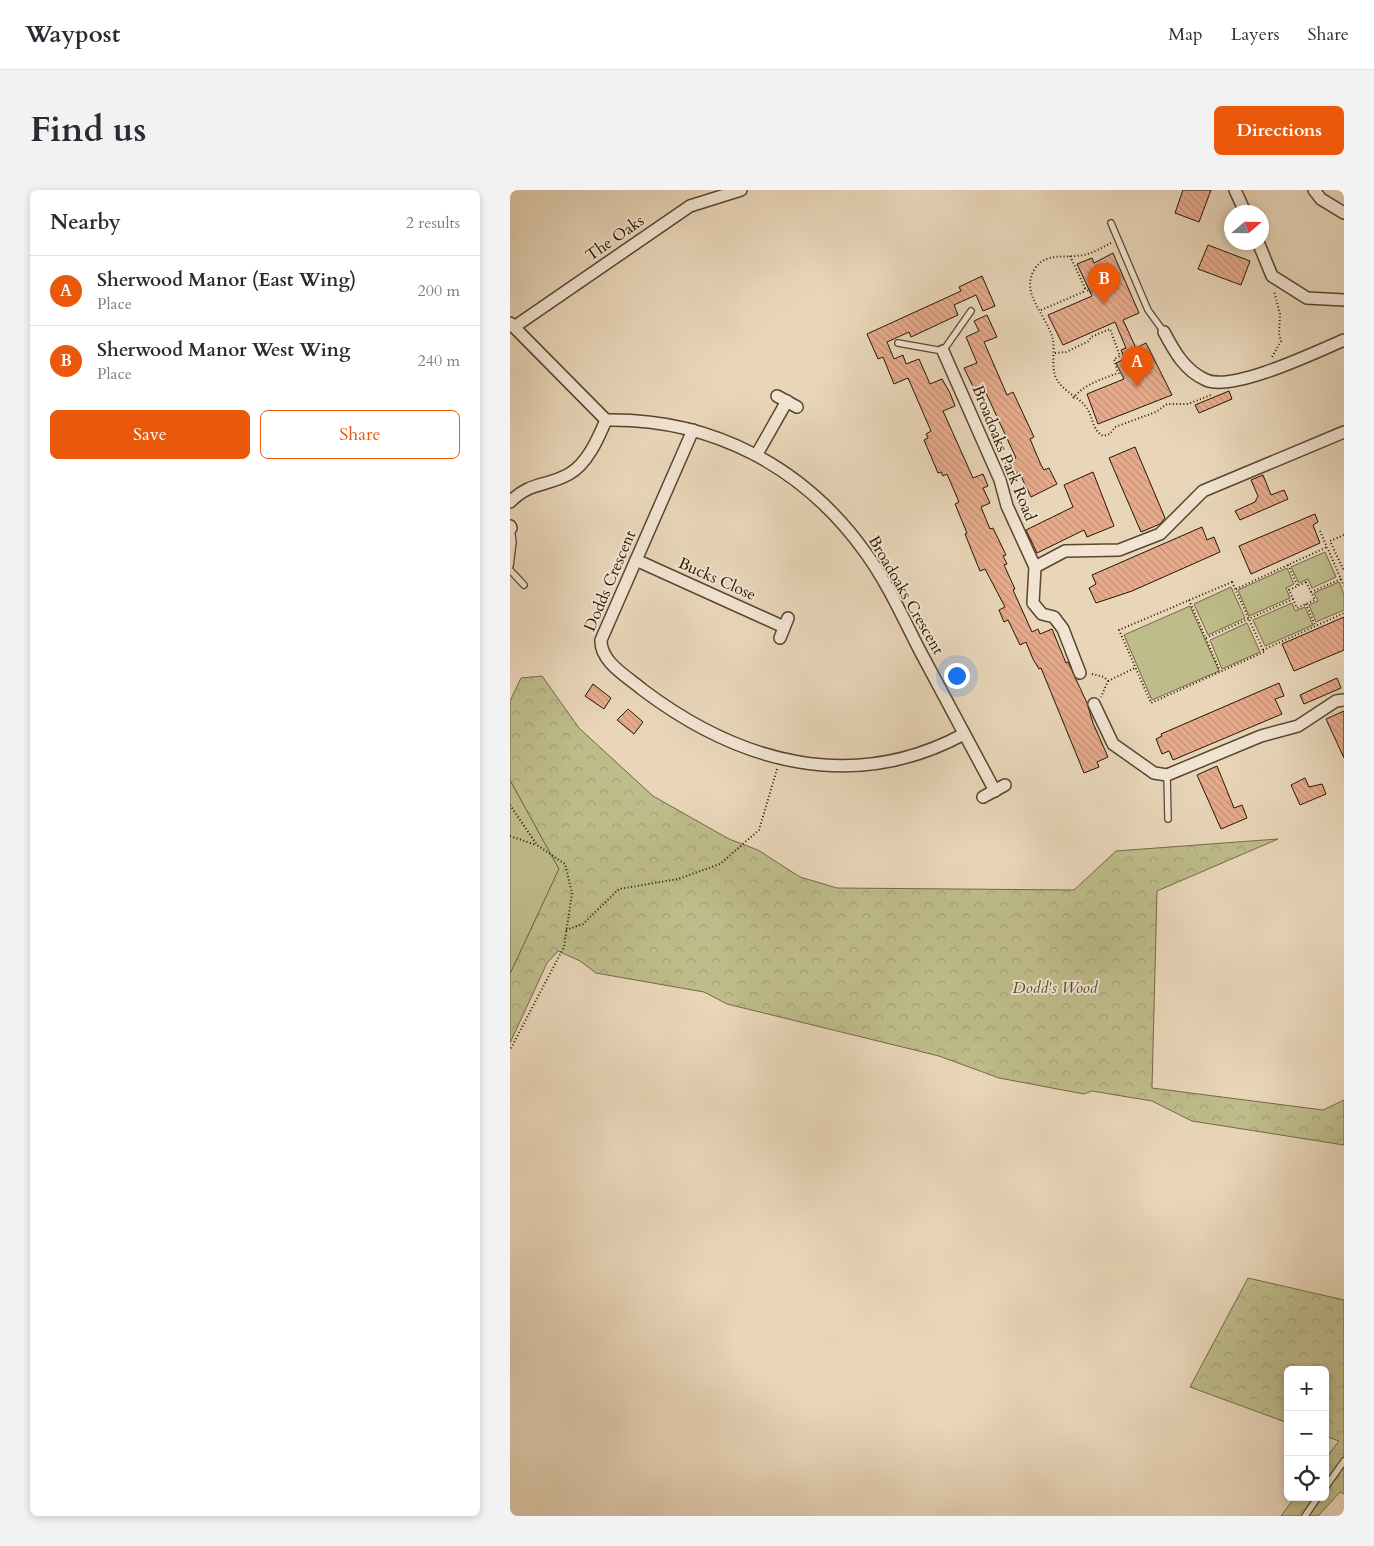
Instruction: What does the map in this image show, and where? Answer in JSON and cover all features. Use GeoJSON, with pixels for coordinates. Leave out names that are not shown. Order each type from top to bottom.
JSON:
{"type":"FeatureCollection","features":[{"type":"Feature","properties":{"kind":"street","name":"The Oaks"},"geometry":{"type":"LineString","coordinates":[[606,420],[512,325],[690,206],[741,190]]}},
{"type":"Feature","properties":{"kind":"street"},"geometry":{"type":"LineString","coordinates":[[1235,190],[1242,205]]}},
{"type":"Feature","properties":{"kind":"street"},"geometry":{"type":"LineString","coordinates":[[1314,190],[1321,199],[1344,213]]}},
{"type":"Feature","properties":{"kind":"street"},"geometry":{"type":"LineString","coordinates":[[1261,250],[1272,276],[1307,298],[1344,300]]}},
{"type":"Feature","properties":{"kind":"street"},"geometry":{"type":"LineString","coordinates":[[1164,332],[1177,358],[1207,380],[1228,382],[1273,370],[1344,340]]}},
{"type":"Feature","properties":{"kind":"street","name":"Broadoaks Park Road"},"geometry":{"type":"LineString","coordinates":[[943,351],[1000,480],[1007,506],[1035,568],[1033,603],[1042,614],[1054,617],[1063,629],[1079,670]]}},
{"type":"Feature","properties":{"kind":"street"},"geometry":{"type":"LineString","coordinates":[[757,454],[787,401]]}},
{"type":"Feature","properties":{"kind":"street"},"geometry":{"type":"LineString","coordinates":[[510,502],[532,486],[564,477],[576,469],[595,444],[606,420]]}},
{"type":"Feature","properties":{"kind":"street","name":"Broadoaks Crescent"},"geometry":{"type":"LineString","coordinates":[[606,420],[656,424],[693,430],[757,454],[809,490],[841,521],[866,553],[964,734],[1000,788],[983,797]]}},
{"type":"Feature","properties":{"kind":"street","name":"Dodds Crescent"},"geometry":{"type":"LineString","coordinates":[[693,430],[601,640],[605,657],[653,697],[698,725],[746,749],[780,759],[817,765],[870,765],[903,759],[934,748],[964,734]]}},
{"type":"Feature","properties":{"kind":"street"},"geometry":{"type":"LineString","coordinates":[[1035,568],[1065,551],[1119,550],[1160,534],[1203,492],[1344,432]]}},
{"type":"Feature","properties":{"kind":"street","name":"Bucks Close"},"geometry":{"type":"LineString","coordinates":[[636,560],[784,628]]}},
{"type":"Feature","properties":{"kind":"street"},"geometry":{"type":"LineString","coordinates":[[1096,709],[1113,744],[1154,773],[1167,775],[1261,736],[1298,726],[1336,701],[1344,700]]}},
{"type":"Feature","properties":{"kind":"lane"},"geometry":{"type":"LineString","coordinates":[[1111,223],[1148,310],[1164,332]]}},
{"type":"Feature","properties":{"kind":"lane"},"geometry":{"type":"LineString","coordinates":[[898,343],[943,351],[971,311]]}},
{"type":"Feature","properties":{"kind":"lane"},"geometry":{"type":"LineString","coordinates":[[510,527],[513,542],[510,566]]}},
{"type":"Feature","properties":{"kind":"lane"},"geometry":{"type":"LineString","coordinates":[[510,570],[524,585]]}},
{"type":"Feature","properties":{"kind":"lane"},"geometry":{"type":"LineString","coordinates":[[1167,775],[1168,819]]}},
{"type":"Feature","properties":{"kind":"lane"},"geometry":{"type":"LineString","coordinates":[[1329,1482],[1344,1461]]}},
{"type":"Feature","properties":{"kind":"lane"},"geometry":{"type":"LineString","coordinates":[[1305,1516],[1315,1501]]}},
{"type":"Feature","properties":{"kind":"path"},"geometry":{"type":"LineString","coordinates":[[1112,242],[1086,254],[1057,255],[1048,258],[1040,262],[1034,270],[1029,286],[1033,300],[1052,335],[1055,353],[1055,376],[1065,392],[1084,405],[1098,433],[1103,436],[1110,434],[1115,427],[1156,412],[1167,404],[1188,404],[1211,395]]}},
{"type":"Feature","properties":{"kind":"path"},"geometry":{"type":"LineString","coordinates":[[1070,256],[1085,288],[1091,293]]}},
{"type":"Feature","properties":{"kind":"path"},"geometry":{"type":"LineString","coordinates":[[1272,276],[1274,297],[1280,314],[1279,334],[1281,341],[1271,361],[1273,370]]}},
{"type":"Feature","properties":{"kind":"path"},"geometry":{"type":"LineString","coordinates":[[1040,310],[1083,292],[1085,288]]}},
{"type":"Feature","properties":{"kind":"path"},"geometry":{"type":"LineString","coordinates":[[1055,353],[1078,347],[1089,342],[1091,337],[1110,329],[1119,350],[1120,356],[1114,359],[1118,373]]}},
{"type":"Feature","properties":{"kind":"path"},"geometry":{"type":"LineString","coordinates":[[1073,398],[1080,390],[1118,373],[1122,374]]}},
{"type":"Feature","properties":{"kind":"path"},"geometry":{"type":"LineString","coordinates":[[1320,531],[1344,586]]}},
{"type":"Feature","properties":{"kind":"path"},"geometry":{"type":"LineString","coordinates":[[1344,535],[1330,541],[1344,571]]}},
{"type":"Feature","properties":{"kind":"path"},"geometry":{"type":"LineString","coordinates":[[1235,589],[1327,547]]}},
{"type":"Feature","properties":{"kind":"path"},"geometry":{"type":"LineString","coordinates":[[1288,565],[1298,586]]}},
{"type":"Feature","properties":{"kind":"path"},"geometry":{"type":"LineString","coordinates":[[1311,592],[1341,579]]}},
{"type":"Feature","properties":{"kind":"path"},"geometry":{"type":"LineString","coordinates":[[1263,650],[1232,582],[1119,630],[1151,703],[1264,652],[1263,650],[1344,613]]}},
{"type":"Feature","properties":{"kind":"path"},"geometry":{"type":"LineString","coordinates":[[1306,582],[1314,600],[1297,608],[1289,590],[1298,586],[1306,582]]}},
{"type":"Feature","properties":{"kind":"path"},"geometry":{"type":"LineString","coordinates":[[1189,600],[1220,672]]}},
{"type":"Feature","properties":{"kind":"path"},"geometry":{"type":"LineString","coordinates":[[1206,638],[1293,600]]}},
{"type":"Feature","properties":{"kind":"path"},"geometry":{"type":"LineString","coordinates":[[1306,604],[1315,626]]}},
{"type":"Feature","properties":{"kind":"path"},"geometry":{"type":"LineString","coordinates":[[1079,670],[1086,667],[1090,672],[1104,677],[1108,681]]}},
{"type":"Feature","properties":{"kind":"path"},"geometry":{"type":"LineString","coordinates":[[1096,709],[1108,681],[1135,668]]}},
{"type":"Feature","properties":{"kind":"path"},"geometry":{"type":"LineString","coordinates":[[566,930],[583,924],[619,889],[678,879],[720,864],[758,830],[780,759]]}},
{"type":"Feature","properties":{"kind":"path"},"geometry":{"type":"LineString","coordinates":[[510,805],[537,845]]}},
{"type":"Feature","properties":{"kind":"path"},"geometry":{"type":"LineString","coordinates":[[510,836],[537,845],[565,864],[572,893],[564,947],[510,1050]]}},
{"type":"Feature","properties":{"kind":"green space"},"geometry":{"type":"Polygon","coordinates":[[[1325,552],[1336,577],[1312,588],[1308,579],[1299,583],[1291,567],[1325,552]]]}},
{"type":"Feature","properties":{"kind":"green space"},"geometry":{"type":"Polygon","coordinates":[[[1287,568],[1294,584],[1286,588],[1290,598],[1249,616],[1238,590],[1287,568]]]}},
{"type":"Feature","properties":{"kind":"green space"},"geometry":{"type":"Polygon","coordinates":[[[1339,582],[1344,594],[1344,610],[1316,622],[1309,605],[1318,601],[1314,593],[1339,582]]]}},
{"type":"Feature","properties":{"kind":"green space"},"geometry":{"type":"Polygon","coordinates":[[[1231,587],[1245,618],[1208,635],[1194,604],[1231,587]]]}},
{"type":"Feature","properties":{"kind":"green space"},"geometry":{"type":"Polygon","coordinates":[[[1292,603],[1295,611],[1305,607],[1313,625],[1265,646],[1253,620],[1292,603]]]}},
{"type":"Feature","properties":{"kind":"green space"},"geometry":{"type":"Polygon","coordinates":[[[1190,606],[1219,671],[1152,700],[1124,635],[1190,606]]]}},
{"type":"Feature","properties":{"kind":"green space"},"geometry":{"type":"Polygon","coordinates":[[[1247,623],[1260,652],[1222,669],[1210,640],[1247,623]]]}},
{"type":"Feature","properties":{"kind":"green space","name":"Dodd's Wood"},"geometry":{"type":"Polygon","coordinates":[[[542,676],[579,728],[653,796],[729,839],[758,850],[800,877],[837,888],[1074,890],[1116,851],[1278,839],[1157,891],[1152,1088],[1323,1110],[1344,1100],[1344,1145],[1192,1121],[1152,1101],[1092,1091],[1084,1094],[999,1078],[939,1056],[727,1004],[704,992],[596,973],[580,961],[558,951],[547,963],[510,1043],[510,974],[559,869],[510,780],[510,701],[521,678],[542,676]]]}},
{"type":"Feature","properties":{"kind":"green space"},"geometry":{"type":"Polygon","coordinates":[[[510,780],[559,869],[510,974],[510,780]]]}},
{"type":"Feature","properties":{"kind":"green space"},"geometry":{"type":"Polygon","coordinates":[[[1248,1278],[1344,1300],[1344,1494],[1340,1492],[1318,1516],[1281,1516],[1292,1501],[1329,1501],[1329,1454],[1339,1441],[1329,1437],[1329,1366],[1284,1366],[1284,1422],[1190,1387],[1248,1278]]]}},
{"type":"Feature","properties":{"kind":"building"},"geometry":{"type":"Polygon","coordinates":[[[1183,190],[1211,190],[1199,222],[1175,213],[1183,190]]]}},
{"type":"Feature","properties":{"kind":"building"},"geometry":{"type":"Polygon","coordinates":[[[1208,245],[1250,261],[1241,285],[1198,269],[1208,245]]]}},
{"type":"Feature","properties":{"kind":"building"},"geometry":{"type":"Polygon","coordinates":[[[1113,253],[1139,313],[1123,320],[1136,348],[1146,343],[1172,395],[1098,424],[1087,394],[1124,379],[1116,363],[1125,359],[1121,350],[1126,348],[1115,322],[1063,345],[1048,315],[1092,296],[1077,264],[1092,258],[1094,263],[1113,253]]]}},
{"type":"Feature","properties":{"kind":"building"},"geometry":{"type":"Polygon","coordinates":[[[982,276],[995,306],[983,311],[976,295],[954,305],[958,315],[911,337],[909,332],[887,342],[894,359],[903,355],[906,364],[919,359],[930,384],[942,379],[950,393],[955,406],[943,411],[973,478],[983,474],[988,486],[983,488],[990,503],[981,507],[990,529],[993,528],[1006,555],[1003,556],[1007,564],[1004,565],[1015,589],[1013,590],[1032,632],[1038,629],[1040,634],[1052,629],[1066,663],[1068,662],[1087,703],[1093,723],[1108,757],[1097,762],[1099,767],[1084,773],[1041,668],[1039,669],[1033,659],[1026,642],[1020,645],[1008,620],[1004,622],[999,610],[1005,607],[985,569],[980,571],[955,504],[959,502],[947,474],[943,476],[941,472],[938,473],[924,440],[928,438],[926,434],[931,431],[908,378],[894,384],[883,357],[878,359],[867,334],[961,291],[959,287],[982,276]]]}},
{"type":"Feature","properties":{"kind":"building"},"geometry":{"type":"Polygon","coordinates":[[[987,315],[997,337],[984,342],[1007,395],[1013,392],[1034,437],[1030,439],[1041,465],[1044,470],[1049,468],[1057,484],[1031,497],[1019,472],[1011,476],[1005,462],[1016,458],[986,393],[978,397],[964,368],[977,363],[966,337],[979,331],[974,321],[987,315]]]}},
{"type":"Feature","properties":{"kind":"building"},"geometry":{"type":"Polygon","coordinates":[[[1229,391],[1232,399],[1199,413],[1195,405],[1229,391]]]}},
{"type":"Feature","properties":{"kind":"building"},"geometry":{"type":"Polygon","coordinates":[[[1135,447],[1165,518],[1160,524],[1141,532],[1109,458],[1135,447]]]}},
{"type":"Feature","properties":{"kind":"building"},"geometry":{"type":"Polygon","coordinates":[[[1093,472],[1114,526],[1087,537],[1084,530],[1037,553],[1026,530],[1073,507],[1064,485],[1093,472]]]}},
{"type":"Feature","properties":{"kind":"building"},"geometry":{"type":"Polygon","coordinates":[[[1263,475],[1271,495],[1284,490],[1288,499],[1240,520],[1235,511],[1255,502],[1258,496],[1251,480],[1263,475]]]}},
{"type":"Feature","properties":{"kind":"building"},"geometry":{"type":"Polygon","coordinates":[[[1315,514],[1318,522],[1313,525],[1320,543],[1251,574],[1239,546],[1315,514]]]}},
{"type":"Feature","properties":{"kind":"building"},"geometry":{"type":"Polygon","coordinates":[[[1202,527],[1207,540],[1214,537],[1220,552],[1132,591],[1096,603],[1089,588],[1096,584],[1092,575],[1202,527]]]}},
{"type":"Feature","properties":{"kind":"building"},"geometry":{"type":"Polygon","coordinates":[[[1344,617],[1344,650],[1294,671],[1282,644],[1344,617]]]}},
{"type":"Feature","properties":{"kind":"building"},"geometry":{"type":"Polygon","coordinates":[[[1337,678],[1341,688],[1304,704],[1300,695],[1337,678]]]}},
{"type":"Feature","properties":{"kind":"building"},"geometry":{"type":"Polygon","coordinates":[[[1279,683],[1284,696],[1275,699],[1282,714],[1173,760],[1169,751],[1162,754],[1156,739],[1162,736],[1161,734],[1279,683]]]}},
{"type":"Feature","properties":{"kind":"building"},"geometry":{"type":"Polygon","coordinates":[[[593,684],[611,698],[604,709],[585,696],[593,684]]]}},
{"type":"Feature","properties":{"kind":"building"},"geometry":{"type":"Polygon","coordinates":[[[628,709],[643,722],[634,734],[617,720],[628,709]]]}},
{"type":"Feature","properties":{"kind":"building"},"geometry":{"type":"Polygon","coordinates":[[[1344,711],[1344,758],[1326,719],[1344,711]]]}},
{"type":"Feature","properties":{"kind":"building"},"geometry":{"type":"Polygon","coordinates":[[[1217,766],[1234,808],[1242,805],[1247,818],[1221,829],[1197,775],[1217,766]]]}},
{"type":"Feature","properties":{"kind":"building"},"geometry":{"type":"Polygon","coordinates":[[[1305,778],[1309,787],[1322,784],[1326,794],[1300,805],[1291,785],[1305,778]]]}},
{"type":"Feature","properties":{"kind":"place","name":"Sherwood Manor West Wing"},"geometry":{"type":"Point","coordinates":[1104,304]}},
{"type":"Feature","properties":{"kind":"place","name":"Sherwood Manor (East Wing)"},"geometry":{"type":"Point","coordinates":[1137,387]}}]}
